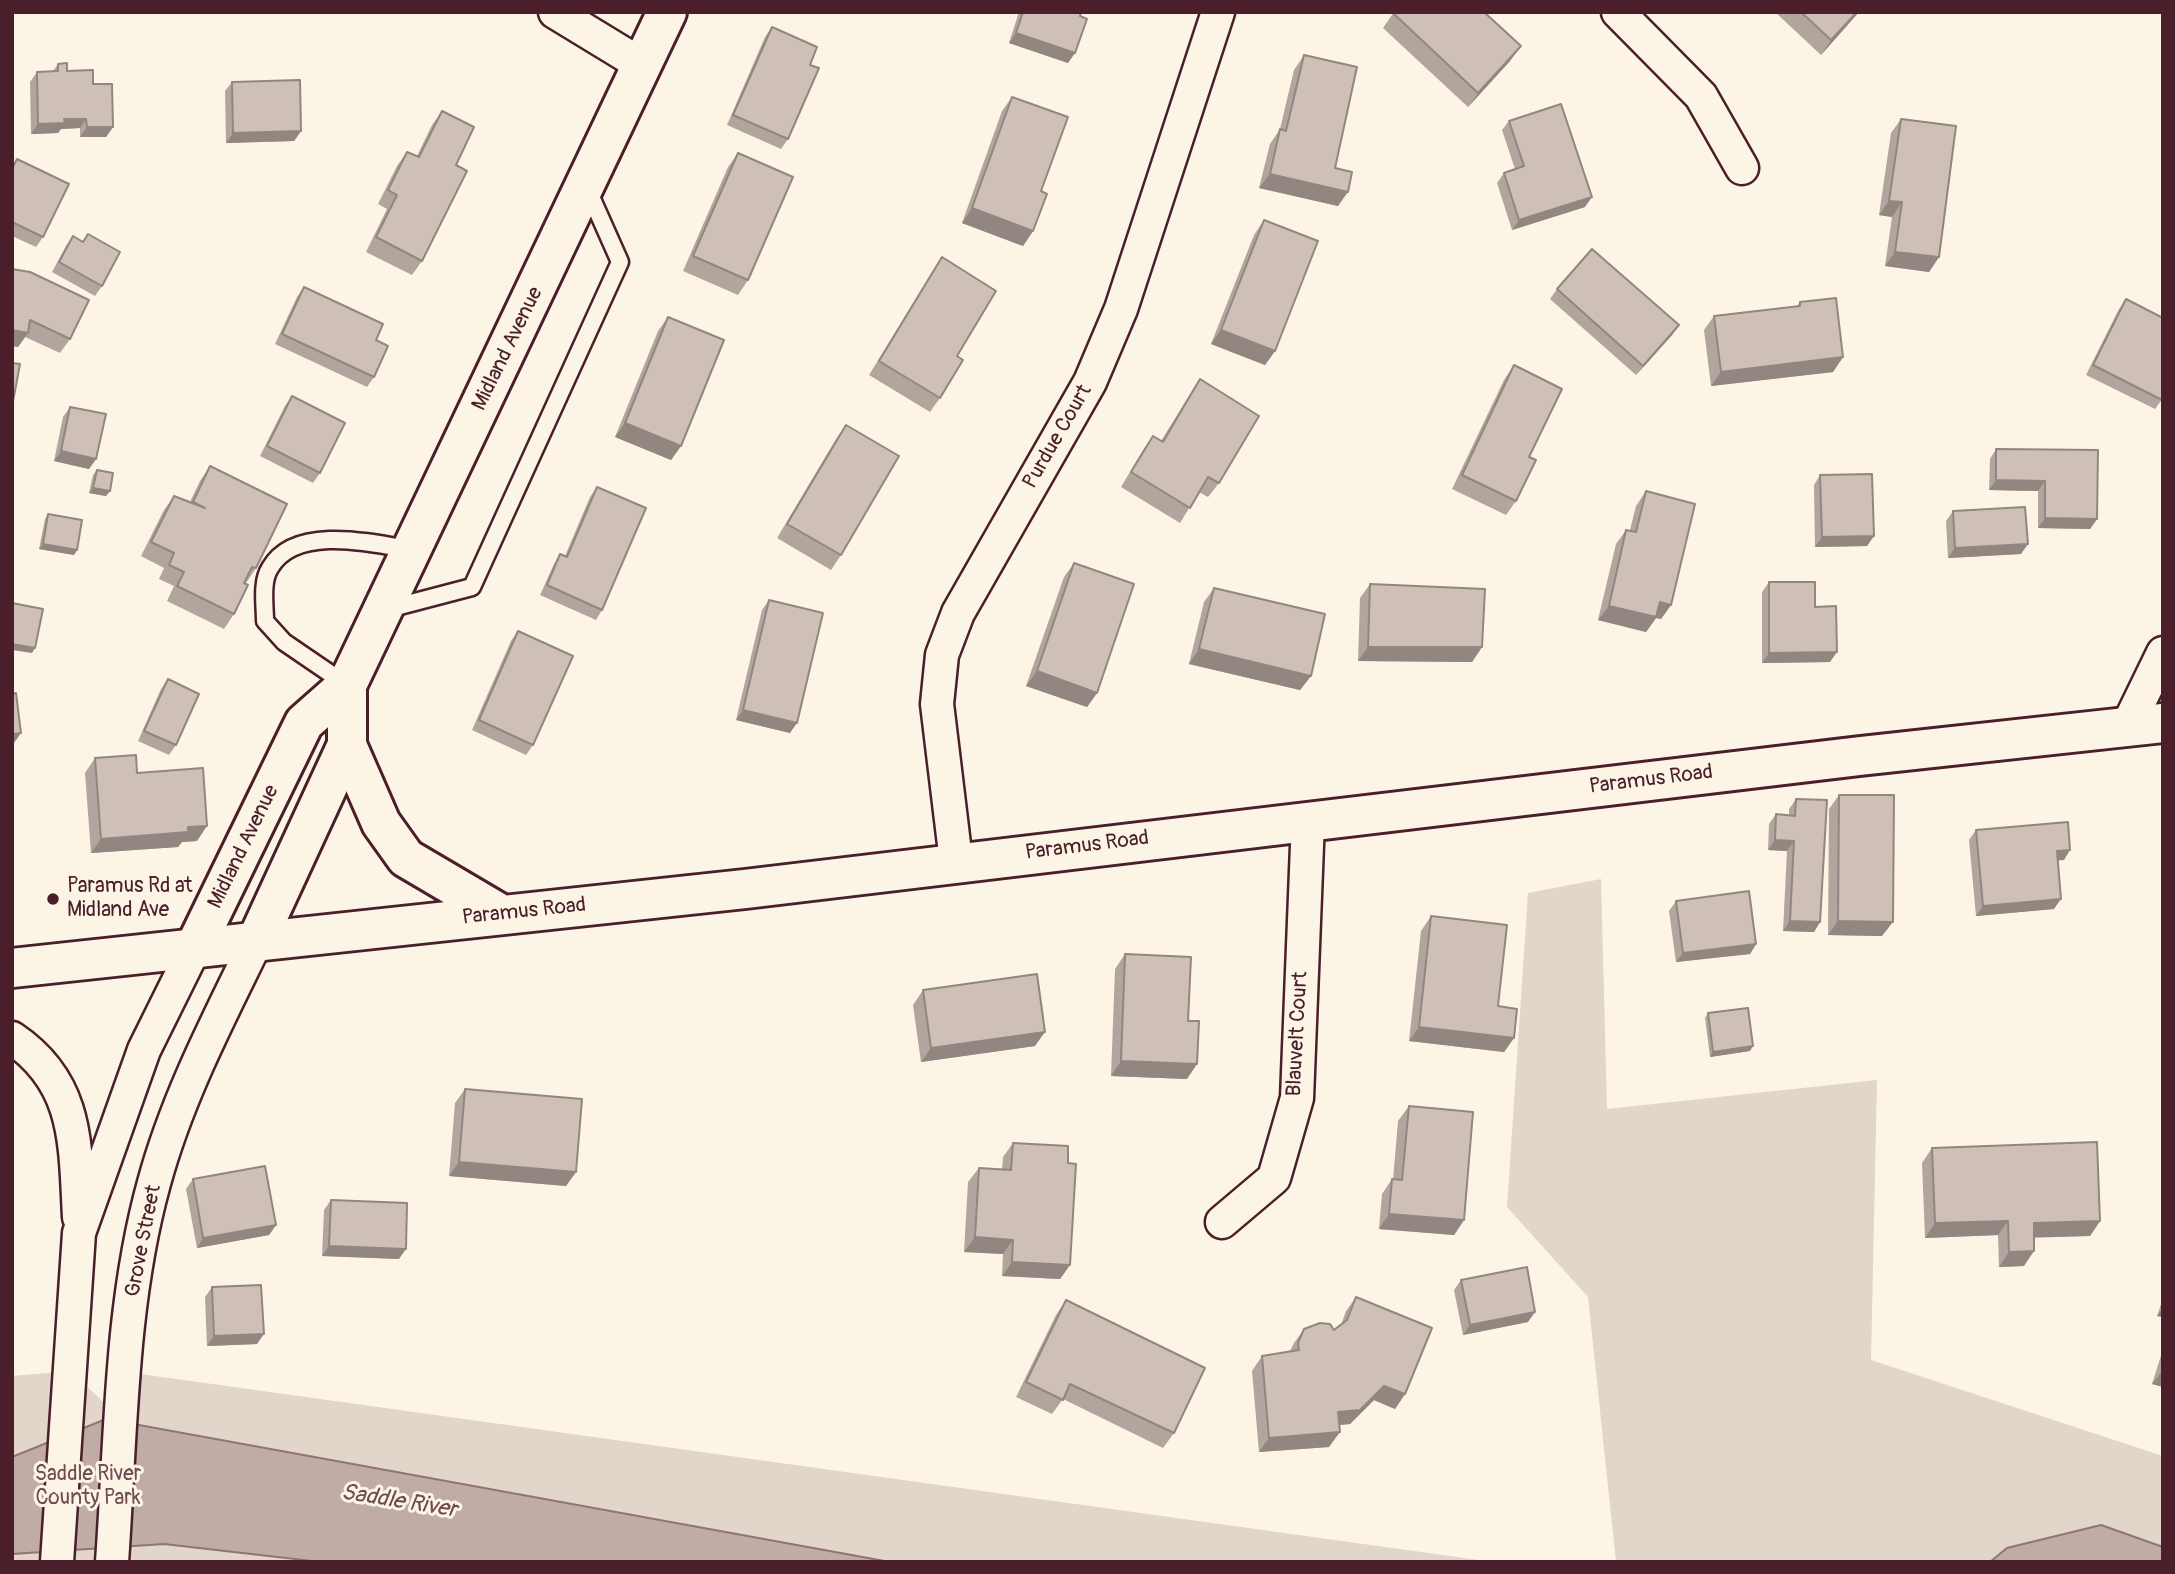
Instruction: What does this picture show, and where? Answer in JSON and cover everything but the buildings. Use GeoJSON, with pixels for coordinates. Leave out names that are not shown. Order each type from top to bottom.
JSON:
{"type":"FeatureCollection","features":[{"type":"Feature","properties":{"kind":"main road","name":"Midland Avenue"},"geometry":{"type":"LineString","coordinates":[[195,947],[304,723],[347,685],[587,186],[667,12]]}},
{"type":"Feature","properties":{"kind":"main road","name":"Midland Avenue"},"geometry":{"type":"LineString","coordinates":[[257,940],[347,745],[347,685]]}},
{"type":"Feature","properties":{"kind":"main road","name":"Paramus Road"},"geometry":{"type":"LineString","coordinates":[[12,968],[732,890],[956,861],[2145,725]]}},
{"type":"Feature","properties":{"kind":"main road"},"geometry":{"type":"LineString","coordinates":[[347,745],[381,822],[406,858],[501,914]]}},
{"type":"Feature","properties":{"kind":"street"},"geometry":{"type":"LineString","coordinates":[[555,12],[642,65]]}},
{"type":"Feature","properties":{"kind":"street","name":"Purdue Court"},"geometry":{"type":"LineString","coordinates":[[956,861],[937,704],[942,656],[958,613],[1095,370],[1121,309],[1218,12]]}},
{"type":"Feature","properties":{"kind":"street"},"geometry":{"type":"LineString","coordinates":[[1618,12],[1701,96],[1742,168]]}},
{"type":"Feature","properties":{"kind":"street"},"geometry":{"type":"LineString","coordinates":[[2145,725],[2163,653]]}},
{"type":"Feature","properties":{"kind":"street","name":"Blauvelt Court"},"geometry":{"type":"LineString","coordinates":[[1222,1222],[1274,1178],[1297,1098],[1308,820]]}},
{"type":"Feature","properties":{"kind":"street","name":"Grove Street"},"geometry":{"type":"LineString","coordinates":[[112,1562],[133,1280],[153,1185],[173,1121],[202,1050],[257,940]]}},
{"type":"Feature","properties":{"kind":"street"},"geometry":{"type":"LineString","coordinates":[[79,1233],[144,1050],[195,947]]}},
{"type":"Feature","properties":{"kind":"street"},"geometry":{"type":"LineString","coordinates":[[12,1038],[37,1055],[69,1112],[75,1149],[79,1233],[57,1562]]}},
{"type":"Feature","properties":{"kind":"lane"},"geometry":{"type":"LineString","coordinates":[[382,611],[472,587],[620,262],[587,186]]}},
{"type":"Feature","properties":{"kind":"lane"},"geometry":{"type":"LineString","coordinates":[[347,685],[284,642],[265,621],[264,591],[268,569],[282,551],[316,542],[352,538],[412,550]]}},
{"type":"Feature","properties":{"kind":"green space"},"geometry":{"type":"Polygon","coordinates":[[[1601,879],[1607,1109],[1877,1080],[1871,1360],[2163,1456],[2163,1562],[1616,1562],[1588,1297],[1507,1207],[1528,893],[1601,879]]]}},
{"type":"Feature","properties":{"kind":"green space"},"geometry":{"type":"Polygon","coordinates":[[[71,1371],[122,1420],[126,1372],[1493,1562],[12,1562],[12,1376],[71,1371]]]}},
{"type":"Feature","properties":{"kind":"water","name":"Saddle River County Park"},"geometry":{"type":"Polygon","coordinates":[[[106,1419],[890,1562],[321,1562],[164,1544],[12,1554],[12,1457],[106,1419]]]}},
{"type":"Feature","properties":{"kind":"water"},"geometry":{"type":"Polygon","coordinates":[[[2101,1525],[2163,1547],[2163,1562],[1990,1562],[2007,1548],[2101,1525]]]}},
{"type":"Feature","properties":{"kind":"place","name":"Paramus Rd at Midland Ave"},"geometry":{"type":"Point","coordinates":[53,899]}},
{"type":"Feature","properties":{"kind":"water label","name":"Saddle River"},"geometry":{"type":"Point","coordinates":[399,1502]}}]}
